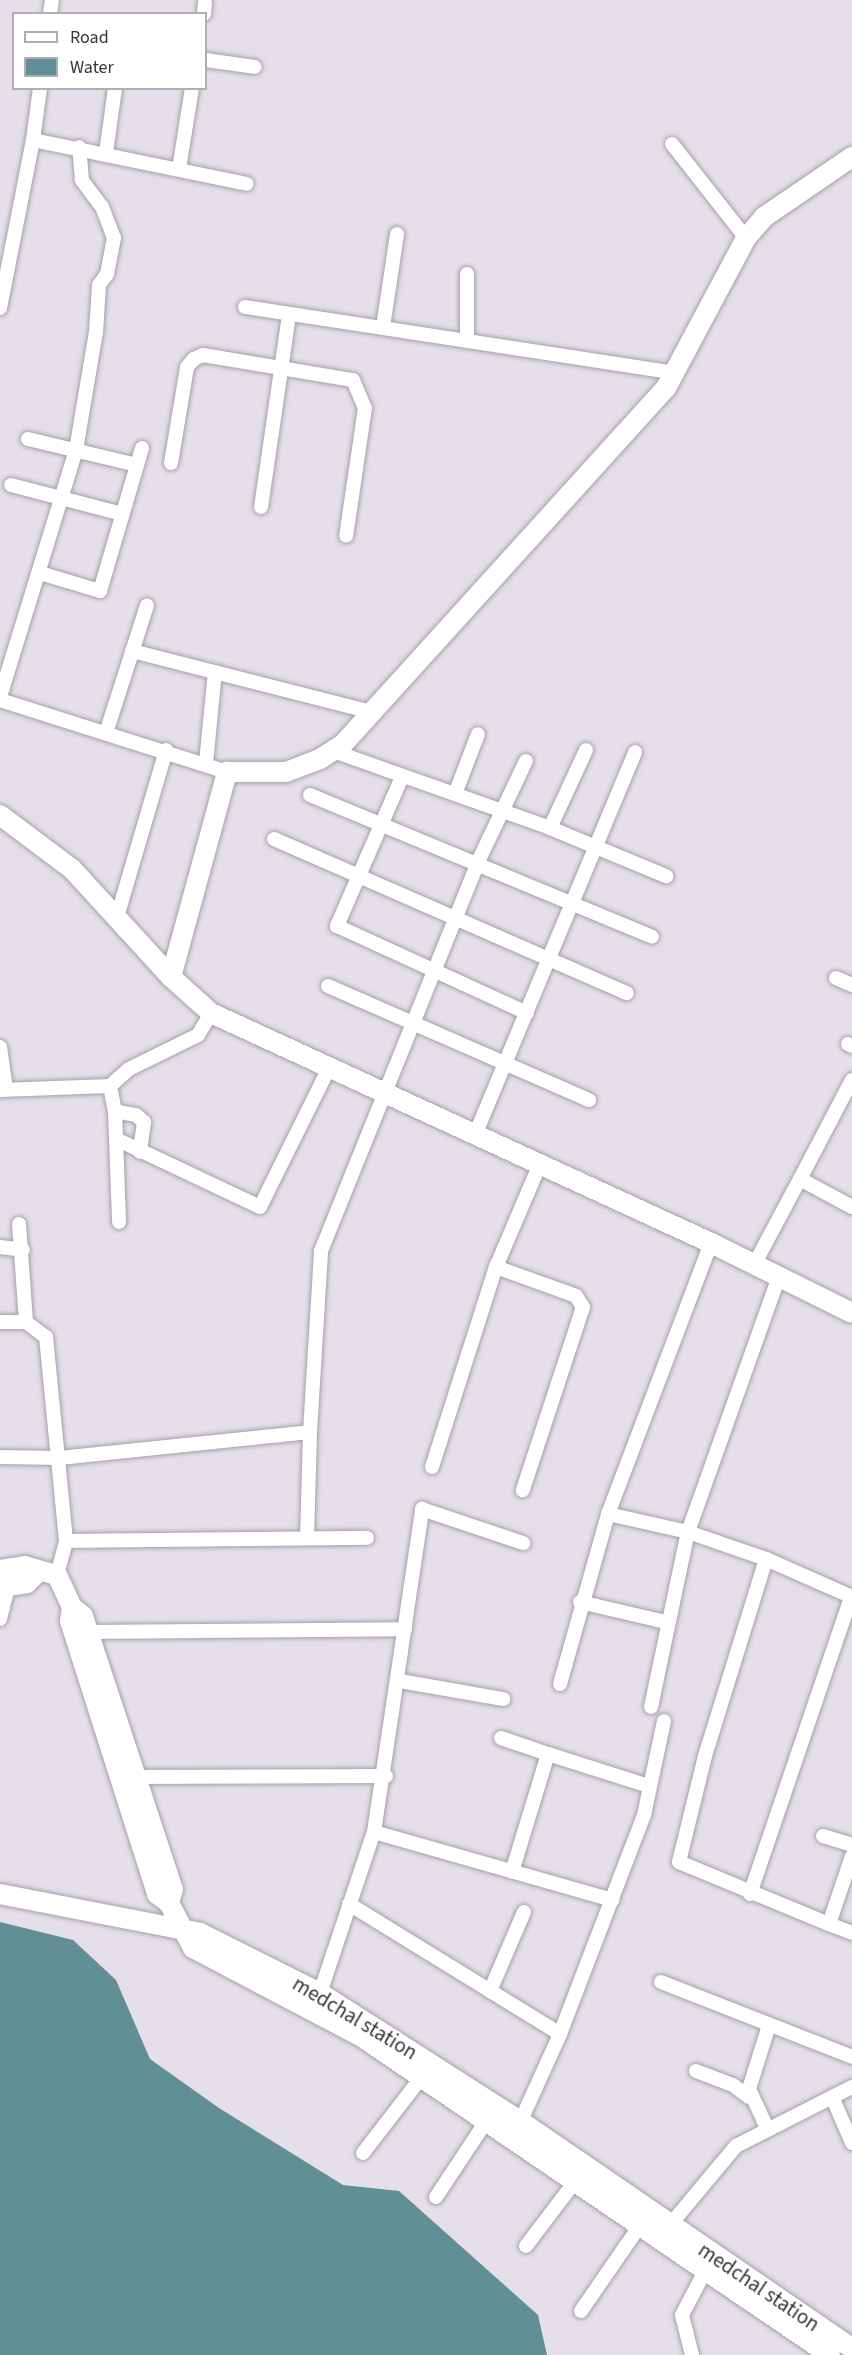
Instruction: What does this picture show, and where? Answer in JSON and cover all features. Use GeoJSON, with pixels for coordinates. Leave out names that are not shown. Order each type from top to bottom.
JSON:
{"type":"FeatureCollection","features":[{"type":"Feature","properties":{"kind":"street"},"geometry":{"type":"LineString","coordinates":[[207,60],[255,67]]}},
{"type":"Feature","properties":{"kind":"street"},"geometry":{"type":"LineString","coordinates":[[0,308],[33,140],[40,90]]}},
{"type":"Feature","properties":{"kind":"street"},"geometry":{"type":"LineString","coordinates":[[106,153],[115,90]]}},
{"type":"Feature","properties":{"kind":"street"},"geometry":{"type":"LineString","coordinates":[[179,169],[192,90]]}},
{"type":"Feature","properties":{"kind":"street"},"geometry":{"type":"LineString","coordinates":[[33,140],[79,147],[247,184]]}},
{"type":"Feature","properties":{"kind":"street"},"geometry":{"type":"LineString","coordinates":[[672,144],[746,238]]}},
{"type":"Feature","properties":{"kind":"street"},"geometry":{"type":"LineString","coordinates":[[79,147],[82,180],[102,207],[114,238],[106,274],[99,285],[96,332],[76,450],[63,499],[0,698],[206,763],[227,772],[286,772],[333,752],[675,373],[746,238],[776,206],[852,157]]}},
{"type":"Feature","properties":{"kind":"street"},"geometry":{"type":"LineString","coordinates":[[383,327],[397,234]]}},
{"type":"Feature","properties":{"kind":"street"},"geometry":{"type":"LineString","coordinates":[[467,274],[467,339]]}},
{"type":"Feature","properties":{"kind":"street"},"geometry":{"type":"LineString","coordinates":[[244,307],[467,339],[675,373]]}},
{"type":"Feature","properties":{"kind":"street"},"geometry":{"type":"LineString","coordinates":[[261,507],[290,314]]}},
{"type":"Feature","properties":{"kind":"street"},"geometry":{"type":"LineString","coordinates":[[171,464],[187,367],[194,359],[203,356],[353,380],[365,400],[346,536]]}},
{"type":"Feature","properties":{"kind":"street"},"geometry":{"type":"LineString","coordinates":[[28,439],[137,465]]}},
{"type":"Feature","properties":{"kind":"street"},"geometry":{"type":"LineString","coordinates":[[40,573],[100,591],[142,448]]}},
{"type":"Feature","properties":{"kind":"street"},"geometry":{"type":"LineString","coordinates":[[11,485],[122,514]]}},
{"type":"Feature","properties":{"kind":"street"},"geometry":{"type":"LineString","coordinates":[[106,733],[147,605]]}},
{"type":"Feature","properties":{"kind":"street"},"geometry":{"type":"LineString","coordinates":[[132,651],[371,712]]}},
{"type":"Feature","properties":{"kind":"street"},"geometry":{"type":"LineString","coordinates":[[206,763],[215,672]]}},
{"type":"Feature","properties":{"kind":"street"},"geometry":{"type":"LineString","coordinates":[[455,795],[478,734]]}},
{"type":"Feature","properties":{"kind":"street"},"geometry":{"type":"LineString","coordinates":[[117,918],[166,750]]}},
{"type":"Feature","properties":{"kind":"street"},"geometry":{"type":"LineString","coordinates":[[550,828],[586,750]]}},
{"type":"Feature","properties":{"kind":"street"},"geometry":{"type":"LineString","coordinates":[[333,752],[550,828],[666,876]]}},
{"type":"Feature","properties":{"kind":"street"},"geometry":{"type":"LineString","coordinates":[[474,1135],[550,959],[593,847],[635,752]]}},
{"type":"Feature","properties":{"kind":"street"},"geometry":{"type":"LineString","coordinates":[[307,1537],[310,1432],[321,1251],[383,1094],[415,1023],[477,864],[526,761]]}},
{"type":"Feature","properties":{"kind":"street"},"geometry":{"type":"LineString","coordinates":[[171,977],[227,772]]}},
{"type":"Feature","properties":{"kind":"street"},"geometry":{"type":"LineString","coordinates":[[402,777],[362,877],[337,926],[527,1013]]}},
{"type":"Feature","properties":{"kind":"street"},"geometry":{"type":"LineString","coordinates":[[310,795],[652,937]]}},
{"type":"Feature","properties":{"kind":"street"},"geometry":{"type":"LineString","coordinates":[[0,815],[72,869],[171,977],[211,1013],[711,1243],[852,1313]]}},
{"type":"Feature","properties":{"kind":"street"},"geometry":{"type":"LineString","coordinates":[[274,839],[627,993]]}},
{"type":"Feature","properties":{"kind":"street"},"geometry":{"type":"LineString","coordinates":[[836,978],[852,985]]}},
{"type":"Feature","properties":{"kind":"street"},"geometry":{"type":"LineString","coordinates":[[328,986],[590,1100]]}},
{"type":"Feature","properties":{"kind":"street"},"geometry":{"type":"LineString","coordinates":[[0,1047],[3,1089],[110,1086],[129,1069],[198,1035],[211,1013]]}},
{"type":"Feature","properties":{"kind":"street"},"geometry":{"type":"LineString","coordinates":[[116,1139],[260,1207],[329,1068]]}},
{"type":"Feature","properties":{"kind":"street"},"geometry":{"type":"LineString","coordinates":[[754,1265],[852,1080]]}},
{"type":"Feature","properties":{"kind":"street"},"geometry":{"type":"LineString","coordinates":[[110,1086],[115,1111],[119,1222]]}},
{"type":"Feature","properties":{"kind":"street"},"geometry":{"type":"LineString","coordinates":[[115,1111],[136,1115],[144,1122],[140,1152]]}},
{"type":"Feature","properties":{"kind":"street"},"geometry":{"type":"LineString","coordinates":[[432,1467],[496,1267],[540,1164]]}},
{"type":"Feature","properties":{"kind":"street"},"geometry":{"type":"LineString","coordinates":[[800,1179],[852,1207]]}},
{"type":"Feature","properties":{"kind":"street"},"geometry":{"type":"LineString","coordinates":[[19,1224],[26,1322]]}},
{"type":"Feature","properties":{"kind":"street"},"geometry":{"type":"LineString","coordinates":[[560,1684],[580,1602],[608,1514],[711,1243]]}},
{"type":"Feature","properties":{"kind":"street"},"geometry":{"type":"LineString","coordinates":[[0,1247],[22,1250]]}},
{"type":"Feature","properties":{"kind":"street"},"geometry":{"type":"LineString","coordinates":[[496,1267],[576,1296],[583,1307],[523,1490]]}},
{"type":"Feature","properties":{"kind":"street"},"geometry":{"type":"LineString","coordinates":[[651,1707],[666,1622],[688,1532],[779,1277]]}},
{"type":"Feature","properties":{"kind":"street"},"geometry":{"type":"LineString","coordinates":[[0,1322],[26,1322],[45,1337],[66,1541],[47,1574],[27,1583],[3,1581],[0,1619]]}},
{"type":"Feature","properties":{"kind":"street"},"geometry":{"type":"LineString","coordinates":[[0,1457],[59,1458],[310,1432]]}},
{"type":"Feature","properties":{"kind":"street"},"geometry":{"type":"LineString","coordinates":[[320,1993],[374,1832],[386,1776],[422,1509],[523,1543]]}},
{"type":"Feature","properties":{"kind":"street"},"geometry":{"type":"LineString","coordinates":[[608,1514],[688,1532],[766,1559],[851,1597],[750,1894]]}},
{"type":"Feature","properties":{"kind":"street"},"geometry":{"type":"LineString","coordinates":[[66,1541],[367,1538]]}},
{"type":"Feature","properties":{"kind":"street"},"geometry":{"type":"LineString","coordinates":[[766,1559],[705,1756],[679,1862],[750,1894],[852,1933]]}},
{"type":"Feature","properties":{"kind":"street"},"geometry":{"type":"LineString","coordinates":[[47,1574],[72,1607],[83,1616],[173,1889],[169,1903]]}},
{"type":"Feature","properties":{"kind":"street"},"geometry":{"type":"LineString","coordinates":[[580,1602],[666,1622]]}},
{"type":"Feature","properties":{"kind":"street"},"geometry":{"type":"LineString","coordinates":[[72,1607],[70,1620],[157,1894],[169,1903],[194,1948],[362,2037],[573,2184],[639,2227],[663,2233],[705,2271],[830,2355]]}},
{"type":"Feature","properties":{"kind":"street"},"geometry":{"type":"LineString","coordinates":[[88,1632],[405,1629]]}},
{"type":"Feature","properties":{"kind":"street"},"geometry":{"type":"LineString","coordinates":[[399,1681],[503,1699]]}},
{"type":"Feature","properties":{"kind":"street"},"geometry":{"type":"LineString","coordinates":[[513,2142],[520,2121],[560,2034],[644,1815],[664,1720]]}},
{"type":"Feature","properties":{"kind":"street"},"geometry":{"type":"LineString","coordinates":[[501,1738],[649,1786]]}},
{"type":"Feature","properties":{"kind":"street"},"geometry":{"type":"LineString","coordinates":[[512,1872],[548,1754]]}},
{"type":"Feature","properties":{"kind":"street"},"geometry":{"type":"LineString","coordinates":[[135,1777],[386,1776]]}},
{"type":"Feature","properties":{"kind":"street"},"geometry":{"type":"LineString","coordinates":[[374,1832],[613,1900]]}},
{"type":"Feature","properties":{"kind":"street"},"geometry":{"type":"LineString","coordinates":[[823,1836],[852,1845]]}},
{"type":"Feature","properties":{"kind":"street"},"geometry":{"type":"LineString","coordinates":[[829,1924],[852,1856]]}},
{"type":"Feature","properties":{"kind":"street","name":"medchal station"},"geometry":{"type":"LineString","coordinates":[[0,1894],[186,1933],[200,1933],[320,1993],[520,2121],[663,2233],[852,2348]]}},
{"type":"Feature","properties":{"kind":"street"},"geometry":{"type":"LineString","coordinates":[[349,1904],[560,2034]]}},
{"type":"Feature","properties":{"kind":"street"},"geometry":{"type":"LineString","coordinates":[[490,1991],[525,1912]]}},
{"type":"Feature","properties":{"kind":"street"},"geometry":{"type":"LineString","coordinates":[[661,1982],[852,2057]]}},
{"type":"Feature","properties":{"kind":"street"},"geometry":{"type":"LineString","coordinates":[[749,2097],[769,2025]]}},
{"type":"Feature","properties":{"kind":"street"},"geometry":{"type":"LineString","coordinates":[[696,2071],[734,2085],[749,2097],[766,2128]]}},
{"type":"Feature","properties":{"kind":"street"},"geometry":{"type":"LineString","coordinates":[[363,2153],[421,2078]]}},
{"type":"Feature","properties":{"kind":"street"},"geometry":{"type":"LineString","coordinates":[[663,2233],[736,2146],[766,2128],[833,2100],[852,2087]]}},
{"type":"Feature","properties":{"kind":"street"},"geometry":{"type":"LineString","coordinates":[[833,2100],[852,2143]]}},
{"type":"Feature","properties":{"kind":"street"},"geometry":{"type":"LineString","coordinates":[[435,2198],[485,2123]]}},
{"type":"Feature","properties":{"kind":"street"},"geometry":{"type":"LineString","coordinates":[[526,2246],[573,2184]]}},
{"type":"Feature","properties":{"kind":"street"},"geometry":{"type":"LineString","coordinates":[[581,2312],[639,2227]]}},
{"type":"Feature","properties":{"kind":"street"},"geometry":{"type":"LineString","coordinates":[[692,2355],[682,2315],[705,2271]]}},
{"type":"Feature","properties":{"kind":"water"},"geometry":{"type":"Polygon","coordinates":[[[0,1922],[73,1940],[116,1980],[150,2059],[219,2108],[343,2185],[399,2191],[538,2315],[547,2355],[0,2355],[0,1922]]]}}]}
